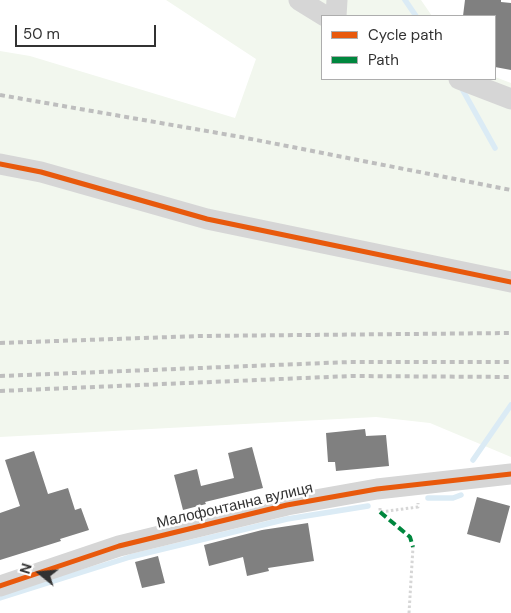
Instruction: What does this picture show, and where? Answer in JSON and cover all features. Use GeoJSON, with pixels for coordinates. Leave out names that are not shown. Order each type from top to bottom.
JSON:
{"type":"FeatureCollection","features":[{"type":"Feature","properties":{"kind":"street"},"geometry":{"type":"LineString","coordinates":[[299,0],[323,15]]}},
{"type":"Feature","properties":{"kind":"street"},"geometry":{"type":"LineString","coordinates":[[336,15],[337,0]]}},
{"type":"Feature","properties":{"kind":"street"},"geometry":{"type":"LineString","coordinates":[[466,81],[511,99]]}},
{"type":"Feature","properties":{"kind":"street"},"geometry":{"type":"LineString","coordinates":[[0,164],[41,172],[207,219],[511,282]]}},
{"type":"Feature","properties":{"kind":"street","name":"Малофонтанна вулиця"},"geometry":{"type":"LineString","coordinates":[[0,586],[119,546],[287,505],[377,490],[511,474]]}},
{"type":"Feature","properties":{"kind":"path"},"geometry":{"type":"LineString","coordinates":[[380,512],[418,507]]}},
{"type":"Feature","properties":{"kind":"path"},"geometry":{"type":"LineString","coordinates":[[409,613],[413,548]]}},
{"type":"Feature","properties":{"kind":"shaded area"},"geometry":{"type":"Polygon","coordinates":[[[166,0],[421,0],[431,15],[321,15],[321,80],[496,80],[496,77],[511,83],[511,457],[430,423],[376,417],[0,437],[0,51],[30,56],[235,118],[256,59],[166,0]]]}},
{"type":"Feature","properties":{"kind":"building"},"geometry":{"type":"Polygon","coordinates":[[[465,0],[501,0],[501,2],[511,3],[511,70],[496,67],[496,15],[463,15],[465,0]]]}},
{"type":"Feature","properties":{"kind":"building"},"geometry":{"type":"Polygon","coordinates":[[[365,429],[366,436],[386,435],[389,466],[336,471],[335,462],[328,462],[326,433],[365,429]]]}},
{"type":"Feature","properties":{"kind":"building"},"geometry":{"type":"Polygon","coordinates":[[[252,447],[263,488],[205,502],[206,504],[183,510],[174,475],[197,469],[201,486],[234,478],[228,453],[252,447]]]}},
{"type":"Feature","properties":{"kind":"building"},"geometry":{"type":"Polygon","coordinates":[[[34,451],[48,494],[68,488],[75,510],[81,508],[89,530],[0,560],[0,513],[20,506],[5,460],[34,451]]]}},
{"type":"Feature","properties":{"kind":"building"},"geometry":{"type":"Polygon","coordinates":[[[477,497],[510,506],[500,543],[467,534],[477,497]]]}},
{"type":"Feature","properties":{"kind":"building"},"geometry":{"type":"Polygon","coordinates":[[[308,523],[314,561],[268,568],[269,571],[247,576],[243,557],[209,566],[204,545],[262,530],[308,523]]]}},
{"type":"Feature","properties":{"kind":"building"},"geometry":{"type":"Polygon","coordinates":[[[158,556],[165,583],[142,588],[135,562],[158,556]]]}},
{"type":"Feature","properties":{"kind":"waterway"},"geometry":{"type":"LineString","coordinates":[[405,0],[415,15]]}},
{"type":"Feature","properties":{"kind":"waterway"},"geometry":{"type":"LineString","coordinates":[[461,87],[495,148]]}},
{"type":"Feature","properties":{"kind":"waterway"},"geometry":{"type":"LineString","coordinates":[[473,460],[511,405]]}},
{"type":"Feature","properties":{"kind":"waterway"},"geometry":{"type":"LineString","coordinates":[[428,498],[453,498],[461,495]]}},
{"type":"Feature","properties":{"kind":"waterway"},"geometry":{"type":"LineString","coordinates":[[0,598],[130,557],[287,519],[368,506]]}},
{"type":"Feature","properties":{"kind":"railway"},"geometry":{"type":"LineString","coordinates":[[0,95],[241,137],[511,190]]}},
{"type":"Feature","properties":{"kind":"railway"},"geometry":{"type":"LineString","coordinates":[[0,343],[200,336],[511,333]]}},
{"type":"Feature","properties":{"kind":"railway"},"geometry":{"type":"LineString","coordinates":[[0,376],[350,362],[511,362]]}},
{"type":"Feature","properties":{"kind":"railway"},"geometry":{"type":"LineString","coordinates":[[0,391],[351,376],[511,377]]}},
{"type":"Feature","properties":{"kind":"marked path"},"geometry":{"type":"LineString","coordinates":[[380,512],[410,537],[413,547]]}},
{"type":"Feature","properties":{"kind":"cycle path"},"geometry":{"type":"LineString","coordinates":[[0,164],[41,172],[207,219],[511,282]]}},
{"type":"Feature","properties":{"kind":"cycle path"},"geometry":{"type":"LineString","coordinates":[[0,586],[119,546],[287,505],[377,489],[511,474]]}}]}
